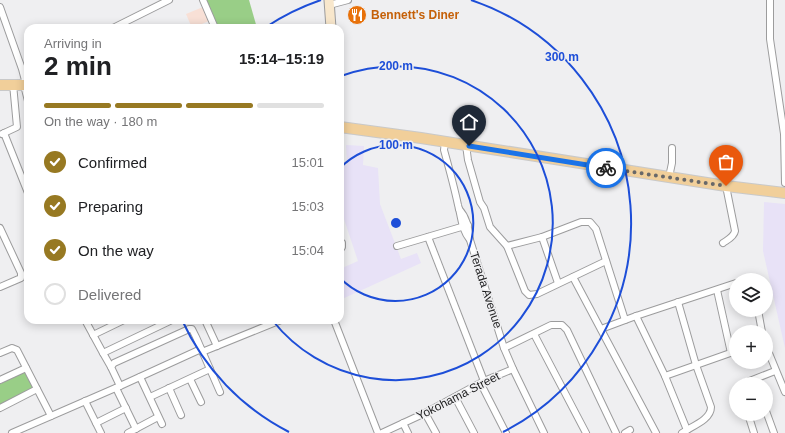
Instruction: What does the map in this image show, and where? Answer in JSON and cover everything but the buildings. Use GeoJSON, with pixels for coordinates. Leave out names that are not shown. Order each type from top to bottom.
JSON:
{"type":"FeatureCollection","features":[{"type":"Feature","properties":{"kind":"main road"},"geometry":{"type":"LineString","coordinates":[[331,1],[332,24]]}},
{"type":"Feature","properties":{"kind":"main road"},"geometry":{"type":"LineString","coordinates":[[0,85],[24,84]]}},
{"type":"Feature","properties":{"kind":"main road"},"geometry":{"type":"LineString","coordinates":[[344,128],[445,142],[669,178],[785,193]]}},
{"type":"Feature","properties":{"kind":"street"},"geometry":{"type":"LineString","coordinates":[[121,24],[169,0]]}},
{"type":"Feature","properties":{"kind":"street"},"geometry":{"type":"LineString","coordinates":[[203,0],[213,24]]}},
{"type":"Feature","properties":{"kind":"street"},"geometry":{"type":"LineString","coordinates":[[331,1],[348,0]]}},
{"type":"Feature","properties":{"kind":"street"},"geometry":{"type":"LineString","coordinates":[[770,0],[770,39],[784,134],[785,183]]}},
{"type":"Feature","properties":{"kind":"street"},"geometry":{"type":"LineString","coordinates":[[0,7],[24,76]]}},
{"type":"Feature","properties":{"kind":"street"},"geometry":{"type":"LineString","coordinates":[[12,84],[18,127],[2,133],[24,184]]}},
{"type":"Feature","properties":{"kind":"street","name":"Terada Avenue"},"geometry":{"type":"LineString","coordinates":[[445,142],[444,150],[459,209],[464,216],[465,235],[470,240],[504,348],[544,433]]}},
{"type":"Feature","properties":{"kind":"street"},"geometry":{"type":"LineString","coordinates":[[468,146],[490,227],[507,246],[524,291],[529,295],[537,294],[606,261]]}},
{"type":"Feature","properties":{"kind":"street"},"geometry":{"type":"LineString","coordinates":[[669,178],[672,163],[672,148]]}},
{"type":"Feature","properties":{"kind":"street"},"geometry":{"type":"LineString","coordinates":[[723,243],[732,237],[736,231],[726,186]]}},
{"type":"Feature","properties":{"kind":"street"},"geometry":{"type":"LineString","coordinates":[[507,246],[542,237],[581,222],[590,222],[596,229],[625,320]]}},
{"type":"Feature","properties":{"kind":"street"},"geometry":{"type":"LineString","coordinates":[[398,246],[465,226]]}},
{"type":"Feature","properties":{"kind":"street"},"geometry":{"type":"LineString","coordinates":[[0,228],[21,273],[20,278],[0,287]]}},
{"type":"Feature","properties":{"kind":"street"},"geometry":{"type":"LineString","coordinates":[[428,237],[483,382],[506,433]]}},
{"type":"Feature","properties":{"kind":"street"},"geometry":{"type":"LineString","coordinates":[[542,237],[558,283]]}},
{"type":"Feature","properties":{"kind":"street"},"geometry":{"type":"LineString","coordinates":[[573,277],[656,433]]}},
{"type":"Feature","properties":{"kind":"street"},"geometry":{"type":"LineString","coordinates":[[601,329],[729,286]]}},
{"type":"Feature","properties":{"kind":"street"},"geometry":{"type":"LineString","coordinates":[[717,290],[729,334]]}},
{"type":"Feature","properties":{"kind":"street"},"geometry":{"type":"LineString","coordinates":[[636,316],[665,376],[685,431],[706,418],[711,412],[711,407],[696,365],[678,302]]}},
{"type":"Feature","properties":{"kind":"street"},"geometry":{"type":"LineString","coordinates":[[87,324],[111,367],[126,408],[136,428]]}},
{"type":"Feature","properties":{"kind":"street"},"geometry":{"type":"LineString","coordinates":[[93,335],[116,324]]}},
{"type":"Feature","properties":{"kind":"street"},"geometry":{"type":"LineString","coordinates":[[103,353],[164,324]]}},
{"type":"Feature","properties":{"kind":"street"},"geometry":{"type":"LineString","coordinates":[[207,324],[217,346]]}},
{"type":"Feature","properties":{"kind":"street"},"geometry":{"type":"LineString","coordinates":[[12,433],[202,350],[217,346],[271,324]]}},
{"type":"Feature","properties":{"kind":"street"},"geometry":{"type":"LineString","coordinates":[[336,324],[378,433]]}},
{"type":"Feature","properties":{"kind":"street"},"geometry":{"type":"LineString","coordinates":[[504,348],[551,325],[562,325],[567,330],[616,433]]}},
{"type":"Feature","properties":{"kind":"street"},"geometry":{"type":"LineString","coordinates":[[111,367],[119,360],[192,329],[220,392]]}},
{"type":"Feature","properties":{"kind":"street"},"geometry":{"type":"LineString","coordinates":[[534,334],[586,433]]}},
{"type":"Feature","properties":{"kind":"street"},"geometry":{"type":"LineString","coordinates":[[0,353],[10,349],[15,349],[51,416]]}},
{"type":"Feature","properties":{"kind":"street"},"geometry":{"type":"LineString","coordinates":[[665,376],[729,354]]}},
{"type":"Feature","properties":{"kind":"street"},"geometry":{"type":"LineString","coordinates":[[773,365],[785,392]]}},
{"type":"Feature","properties":{"kind":"street"},"geometry":{"type":"LineString","coordinates":[[0,380],[26,368]]}},
{"type":"Feature","properties":{"kind":"street"},"geometry":{"type":"LineString","coordinates":[[150,398],[210,369]]}},
{"type":"Feature","properties":{"kind":"street","name":"Yokohama Street"},"geometry":{"type":"LineString","coordinates":[[382,433],[425,413],[483,382],[513,369]]}},
{"type":"Feature","properties":{"kind":"street"},"geometry":{"type":"LineString","coordinates":[[763,377],[775,371]]}},
{"type":"Feature","properties":{"kind":"street"},"geometry":{"type":"LineString","coordinates":[[140,377],[162,424]]}},
{"type":"Feature","properties":{"kind":"street"},"geometry":{"type":"LineString","coordinates":[[190,378],[201,402]]}},
{"type":"Feature","properties":{"kind":"street"},"geometry":{"type":"LineString","coordinates":[[169,388],[181,415]]}},
{"type":"Feature","properties":{"kind":"street"},"geometry":{"type":"LineString","coordinates":[[0,408],[37,389]]}},
{"type":"Feature","properties":{"kind":"street"},"geometry":{"type":"LineString","coordinates":[[455,397],[474,433]]}},
{"type":"Feature","properties":{"kind":"street"},"geometry":{"type":"LineString","coordinates":[[85,402],[101,433]]}},
{"type":"Feature","properties":{"kind":"street"},"geometry":{"type":"LineString","coordinates":[[96,423],[126,408]]}},
{"type":"Feature","properties":{"kind":"street"},"geometry":{"type":"LineString","coordinates":[[425,413],[436,433]]}},
{"type":"Feature","properties":{"kind":"street"},"geometry":{"type":"LineString","coordinates":[[128,433],[158,417]]}},
{"type":"Feature","properties":{"kind":"street"},"geometry":{"type":"LineString","coordinates":[[750,421],[754,433]]}},
{"type":"Feature","properties":{"kind":"street"},"geometry":{"type":"LineString","coordinates":[[770,421],[774,433]]}},
{"type":"Feature","properties":{"kind":"street"},"geometry":{"type":"LineString","coordinates":[[403,423],[408,433]]}},
{"type":"Feature","properties":{"kind":"shaded area"},"geometry":{"type":"Polygon","coordinates":[[[203,7],[209,21],[202,24],[190,24],[186,14],[203,7]]]}},
{"type":"Feature","properties":{"kind":"shaded area"},"geometry":{"type":"Polygon","coordinates":[[[346,145],[364,146],[363,165],[378,168],[380,204],[401,259],[417,253],[421,263],[344,298],[344,267],[358,261],[344,219],[344,165],[347,165],[346,145]]]}},
{"type":"Feature","properties":{"kind":"shaded area"},"geometry":{"type":"Polygon","coordinates":[[[764,202],[785,204],[785,348],[773,295],[773,273],[768,273],[763,251],[764,202]]]}},
{"type":"Feature","properties":{"kind":"green space"},"geometry":{"type":"Polygon","coordinates":[[[205,0],[249,0],[256,24],[215,24],[205,0]]]}},
{"type":"Feature","properties":{"kind":"green space"},"geometry":{"type":"Polygon","coordinates":[[[24,372],[26,373],[33,387],[32,390],[0,405],[0,384],[24,372]]]}},
{"type":"Feature","properties":{"kind":"way so far"},"geometry":{"type":"LineString","coordinates":[[606,168],[726,186]]}},
{"type":"Feature","properties":{"kind":"place","name":"Bennett's Diner"},"geometry":{"type":"Point","coordinates":[357,15]}},
{"type":"Feature","properties":{"kind":"route"},"geometry":{"type":"LineString","coordinates":[[469,146],[606,168]]}}]}
